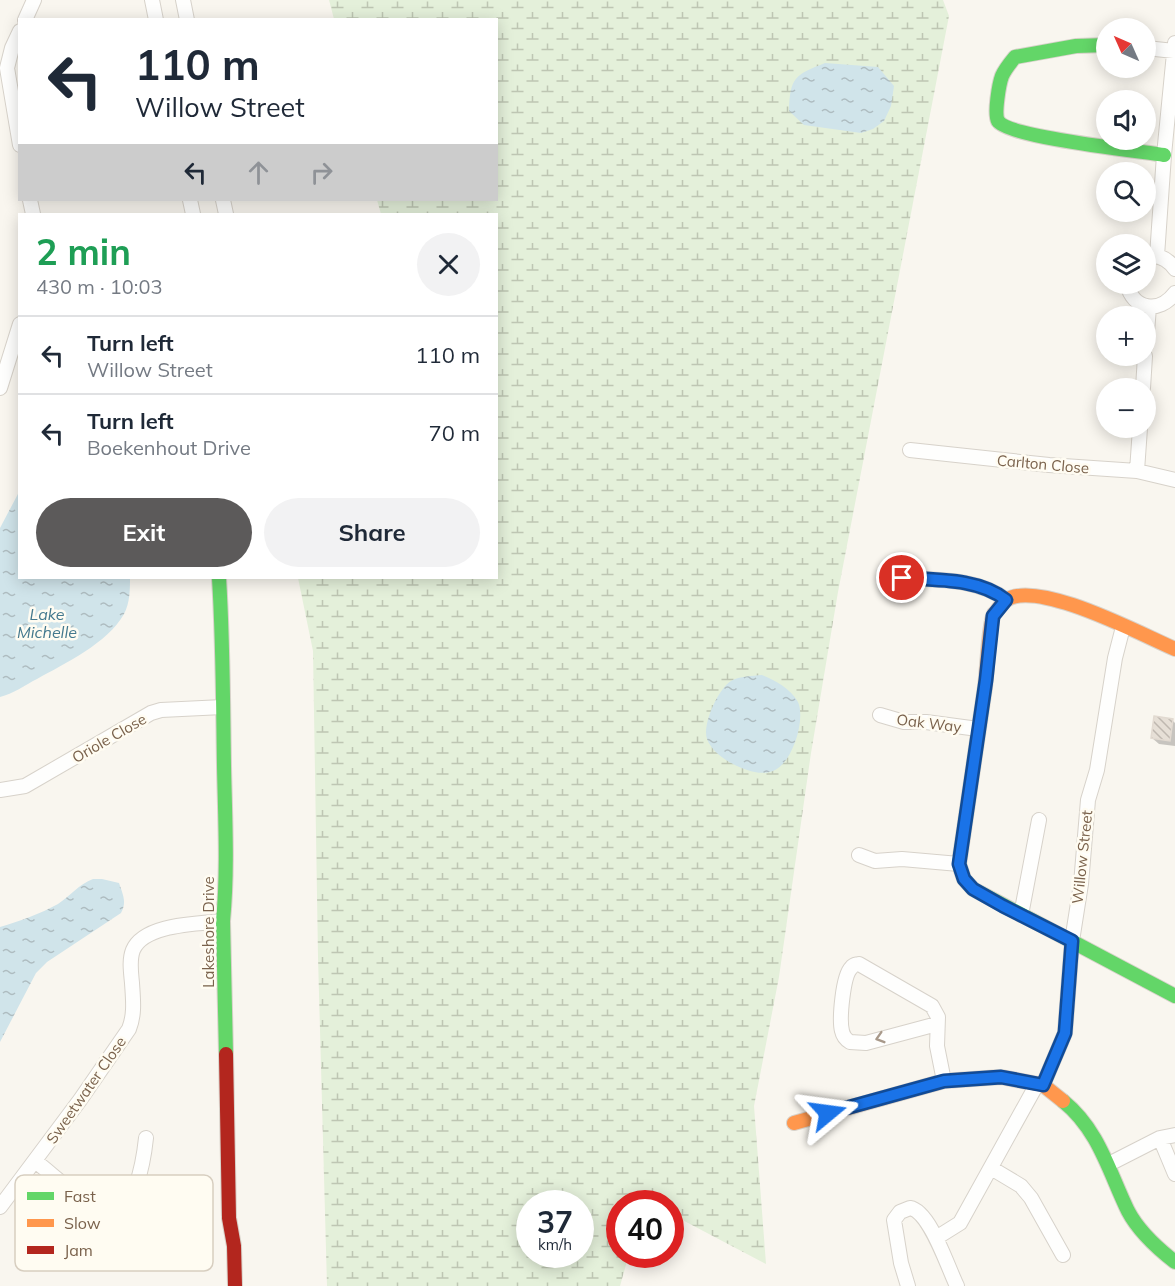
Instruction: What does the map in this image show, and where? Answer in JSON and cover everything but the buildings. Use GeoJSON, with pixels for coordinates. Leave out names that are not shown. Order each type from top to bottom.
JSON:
{"type":"FeatureCollection","features":[{"type":"Feature","properties":{"kind":"street"},"geometry":{"type":"LineString","coordinates":[[26,18],[34,0]]}},
{"type":"Feature","properties":{"kind":"street"},"geometry":{"type":"LineString","coordinates":[[152,0],[156,18]]}},
{"type":"Feature","properties":{"kind":"street"},"geometry":{"type":"LineString","coordinates":[[183,0],[187,18]]}},
{"type":"Feature","properties":{"kind":"street"},"geometry":{"type":"LineString","coordinates":[[18,35],[7,68],[18,133]]}},
{"type":"Feature","properties":{"kind":"street"},"geometry":{"type":"LineString","coordinates":[[1096,45],[1076,46],[1015,57],[1001,77],[996,111],[997,120],[1004,127],[1032,135],[1164,154]]}},
{"type":"Feature","properties":{"kind":"street"},"geometry":{"type":"LineString","coordinates":[[1155,234],[1174,47],[1156,48]]}},
{"type":"Feature","properties":{"kind":"street"},"geometry":{"type":"LineString","coordinates":[[1156,257],[1165,259],[1175,269]]}},
{"type":"Feature","properties":{"kind":"street"},"geometry":{"type":"LineString","coordinates":[[1130,294],[1134,299],[1149,306],[1164,304],[1175,293]]}},
{"type":"Feature","properties":{"kind":"street"},"geometry":{"type":"LineString","coordinates":[[0,388],[18,330]]}},
{"type":"Feature","properties":{"kind":"street"},"geometry":{"type":"LineString","coordinates":[[1137,471],[1139,438]]}},
{"type":"Feature","properties":{"kind":"street","name":"Carlton Close"},"geometry":{"type":"LineString","coordinates":[[910,450],[1049,465],[1137,471],[1175,480]]}},
{"type":"Feature","properties":{"kind":"street"},"geometry":{"type":"LineString","coordinates":[[902,578],[942,580],[975,585],[999,594],[1006,600]]}},
{"type":"Feature","properties":{"kind":"street","name":"Lakeshore Drive"},"geometry":{"type":"LineString","coordinates":[[219,579],[222,621],[225,805],[223,921],[229,1218],[234,1246],[235,1286]]}},
{"type":"Feature","properties":{"kind":"street"},"geometry":{"type":"LineString","coordinates":[[1175,649],[1072,604],[1037,595],[1023,595],[1006,600],[993,616],[959,864],[964,879],[973,889],[1175,996]]}},
{"type":"Feature","properties":{"kind":"street","name":"Willow Street"},"geometry":{"type":"LineString","coordinates":[[936,1238],[960,1223],[1040,1085],[1065,1033],[1072,941],[1081,884],[1088,800],[1099,762],[1115,658],[1123,627]]}},
{"type":"Feature","properties":{"kind":"street","name":"Oriole Close"},"geometry":{"type":"LineString","coordinates":[[0,790],[25,786],[152,713],[223,707]]}},
{"type":"Feature","properties":{"kind":"street","name":"Oak Way"},"geometry":{"type":"LineString","coordinates":[[880,715],[904,722],[926,722],[978,729]]}},
{"type":"Feature","properties":{"kind":"street"},"geometry":{"type":"LineString","coordinates":[[1021,915],[1039,820]]}},
{"type":"Feature","properties":{"kind":"street"},"geometry":{"type":"LineString","coordinates":[[859,855],[875,861],[902,859],[959,864]]}},
{"type":"Feature","properties":{"kind":"street","name":"Sweetwater Close"},"geometry":{"type":"LineString","coordinates":[[24,1175],[129,1029],[133,1020],[131,958],[137,943],[151,932],[223,921]]}},
{"type":"Feature","properties":{"kind":"street"},"geometry":{"type":"LineString","coordinates":[[937,1024],[866,1043],[850,1042],[842,1034],[841,1024],[849,969],[859,964],[928,1003],[938,1017],[937,1046],[944,1081]]}},
{"type":"Feature","properties":{"kind":"street"},"geometry":{"type":"LineString","coordinates":[[794,1123],[944,1081],[1001,1077],[1040,1085],[1067,1104],[1089,1129],[1109,1164],[1129,1213],[1154,1245],[1175,1262]]}},
{"type":"Feature","properties":{"kind":"street"},"geometry":{"type":"LineString","coordinates":[[1109,1164],[1160,1138],[1175,1135]]}},
{"type":"Feature","properties":{"kind":"street"},"geometry":{"type":"LineString","coordinates":[[140,1175],[146,1138]]}},
{"type":"Feature","properties":{"kind":"street"},"geometry":{"type":"LineString","coordinates":[[1160,1138],[1175,1174]]}},
{"type":"Feature","properties":{"kind":"street"},"geometry":{"type":"LineString","coordinates":[[35,1161],[53,1175]]}},
{"type":"Feature","properties":{"kind":"street"},"geometry":{"type":"LineString","coordinates":[[991,1168],[1022,1186],[1063,1255]]}},
{"type":"Feature","properties":{"kind":"street","name":"Sweetwater Close"},"geometry":{"type":"LineString","coordinates":[[0,1207],[15,1187]]}},
{"type":"Feature","properties":{"kind":"street"},"geometry":{"type":"LineString","coordinates":[[908,1286],[901,1263],[894,1220],[904,1210],[910,1208],[917,1210],[927,1221],[957,1286]]}},
{"type":"Feature","properties":{"kind":"green space"},"geometry":{"type":"Polygon","coordinates":[[[329,0],[943,0],[949,16],[838,592],[811,753],[779,977],[754,1106],[766,1264],[684,1221],[684,1190],[606,1190],[606,1268],[625,1268],[620,1286],[327,1286],[313,651],[298,579],[498,579],[498,213],[381,213],[377,201],[498,201],[498,18],[334,18],[329,0]]]}},
{"type":"Feature","properties":{"kind":"water"},"geometry":{"type":"Polygon","coordinates":[[[825,63],[878,67],[894,86],[891,106],[884,121],[873,129],[861,133],[804,125],[789,111],[791,91],[796,79],[801,74],[825,63]]]}},
{"type":"Feature","properties":{"kind":"water","name":"Lake Michelle"},"geometry":{"type":"Polygon","coordinates":[[[18,494],[18,579],[130,579],[130,591],[124,614],[117,625],[97,643],[60,667],[0,697],[0,528],[18,494]]]}},
{"type":"Feature","properties":{"kind":"water"},"geometry":{"type":"Polygon","coordinates":[[[762,675],[782,686],[795,697],[800,710],[800,719],[796,741],[786,760],[773,771],[758,773],[725,760],[711,747],[706,733],[712,708],[726,685],[738,678],[762,675]]]}},
{"type":"Feature","properties":{"kind":"water"},"geometry":{"type":"Polygon","coordinates":[[[93,879],[119,883],[124,902],[121,913],[47,962],[36,973],[0,1042],[0,927],[51,908],[93,879]]]}},
{"type":"Feature","properties":{"kind":"traffic: fast"},"geometry":{"type":"LineString","coordinates":[[1096,45],[1076,46],[1015,57],[1001,80],[998,92],[998,121],[1007,127],[1048,138],[1164,155]]}},
{"type":"Feature","properties":{"kind":"traffic: fast"},"geometry":{"type":"LineString","coordinates":[[219,579],[226,843],[223,921],[226,1054]]}},
{"type":"Feature","properties":{"kind":"traffic: fast"},"geometry":{"type":"LineString","coordinates":[[985,687],[959,864],[964,879],[973,889],[1175,996]]}},
{"type":"Feature","properties":{"kind":"traffic: fast"},"geometry":{"type":"LineString","coordinates":[[1063,1101],[1086,1125],[1094,1138],[1137,1226],[1175,1262]]}},
{"type":"Feature","properties":{"kind":"traffic: slow"},"geometry":{"type":"LineString","coordinates":[[985,687],[992,619],[1006,600],[1021,596],[1041,597],[1090,611],[1175,649]]}},
{"type":"Feature","properties":{"kind":"traffic: slow"},"geometry":{"type":"LineString","coordinates":[[794,1123],[944,1081],[1001,1077],[1043,1085],[1063,1101]]}},
{"type":"Feature","properties":{"kind":"traffic: jam"},"geometry":{"type":"LineString","coordinates":[[226,1054],[229,1218],[234,1246],[235,1286]]}},
{"type":"Feature","properties":{"kind":"route"},"geometry":{"type":"LineString","coordinates":[[828,1113],[944,1081],[1001,1077],[1043,1085],[1065,1033],[1072,941],[973,889],[960,873],[959,864],[993,616],[1006,600],[999,594],[975,585],[942,580],[902,578]]}}]}
